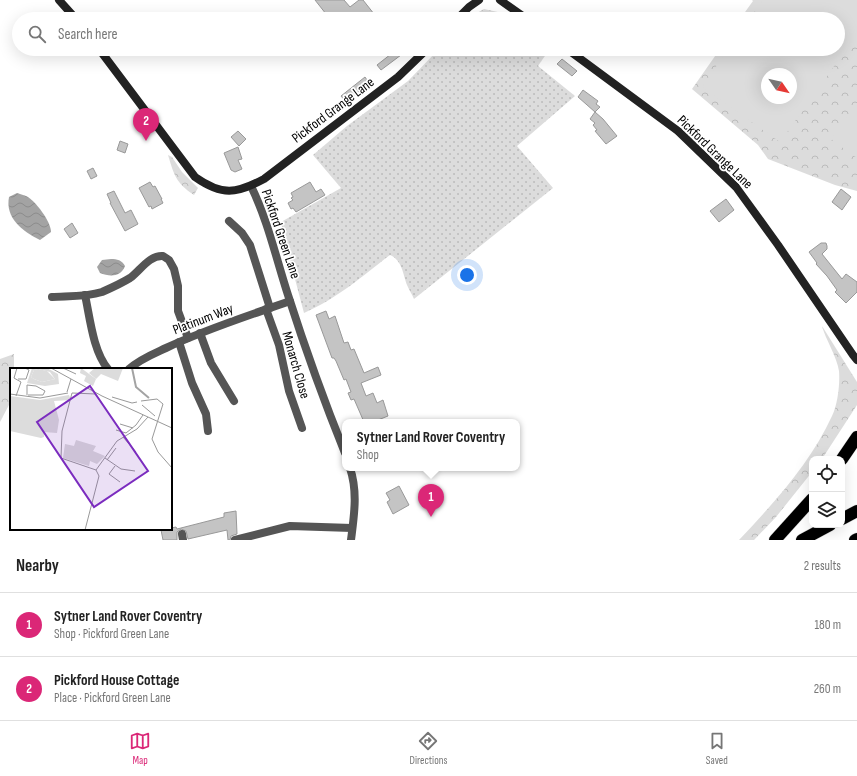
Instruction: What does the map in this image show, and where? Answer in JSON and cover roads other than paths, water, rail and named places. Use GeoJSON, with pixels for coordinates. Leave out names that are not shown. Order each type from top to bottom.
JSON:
{"type":"FeatureCollection","features":[{"type":"Feature","properties":{"kind":"highway"},"geometry":{"type":"LineString","coordinates":[[844,456],[857,437]]}},
{"type":"Feature","properties":{"kind":"highway"},"geometry":{"type":"LineString","coordinates":[[775,540],[809,502]]}},
{"type":"Feature","properties":{"kind":"highway"},"geometry":{"type":"LineString","coordinates":[[845,517],[857,511]]}},
{"type":"Feature","properties":{"kind":"highway"},"geometry":{"type":"LineString","coordinates":[[802,540],[824,528]]}},
{"type":"Feature","properties":{"kind":"street"},"geometry":{"type":"LineString","coordinates":[[59,0],[70,12]]}},
{"type":"Feature","properties":{"kind":"street"},"geometry":{"type":"LineString","coordinates":[[463,12],[468,7],[480,0]]}},
{"type":"Feature","properties":{"kind":"street"},"geometry":{"type":"LineString","coordinates":[[500,0],[517,12]]}},
{"type":"Feature","properties":{"kind":"street","name":"Pickford Green Lane"},"geometry":{"type":"LineString","coordinates":[[104,56],[195,178],[213,188],[222,190],[232,191],[251,186],[260,205],[277,255],[290,301],[322,396],[342,446]]}},
{"type":"Feature","properties":{"kind":"street","name":"Pickford Grange Lane"},"geometry":{"type":"LineString","coordinates":[[251,186],[264,179],[398,77],[420,56]]}},
{"type":"Feature","properties":{"kind":"street","name":"Pickford Grange Lane"},"geometry":{"type":"LineString","coordinates":[[576,56],[678,131],[736,188],[778,245],[857,360]]}},
{"type":"Feature","properties":{"kind":"street","name":"Monarch Close"},"geometry":{"type":"LineString","coordinates":[[229,221],[242,233],[250,245],[279,345],[289,391],[302,428]]}},
{"type":"Feature","properties":{"kind":"street"},"geometry":{"type":"LineString","coordinates":[[52,297],[85,295],[102,292],[128,279],[145,264],[156,257],[166,257],[170,260],[174,269],[178,286],[178,311],[188,338]]}},
{"type":"Feature","properties":{"kind":"street"},"geometry":{"type":"LineString","coordinates":[[85,295],[98,352],[102,362],[107,368]]}},
{"type":"Feature","properties":{"kind":"street","name":"Platinum Way"},"geometry":{"type":"LineString","coordinates":[[130,368],[144,358],[188,338],[290,301]]}},
{"type":"Feature","properties":{"kind":"street"},"geometry":{"type":"LineString","coordinates":[[200,333],[211,363],[234,401]]}},
{"type":"Feature","properties":{"kind":"street"},"geometry":{"type":"LineString","coordinates":[[179,342],[192,383],[206,414],[208,431]]}},
{"type":"Feature","properties":{"kind":"street"},"geometry":{"type":"LineString","coordinates":[[351,471],[355,496],[351,540]]}},
{"type":"Feature","properties":{"kind":"street"},"geometry":{"type":"LineString","coordinates":[[235,540],[290,526],[352,528]]}},
{"type":"Feature","properties":{"kind":"water"},"geometry":{"type":"Polygon","coordinates":[[[17,193],[26,196],[34,202],[48,223],[51,232],[40,240],[21,228],[12,217],[8,205],[9,197],[17,193]]]}},
{"type":"Feature","properties":{"kind":"water"},"geometry":{"type":"Polygon","coordinates":[[[111,259],[121,261],[125,266],[123,270],[115,275],[100,273],[97,267],[102,260],[111,259]]]}},
{"type":"Feature","properties":{"kind":"place","name":"Pickford House Cottage"},"geometry":{"type":"Point","coordinates":[146,141]}},
{"type":"Feature","properties":{"kind":"place","name":"Sytner Land Rover Coventry"},"geometry":{"type":"Point","coordinates":[431,517]}}]}
